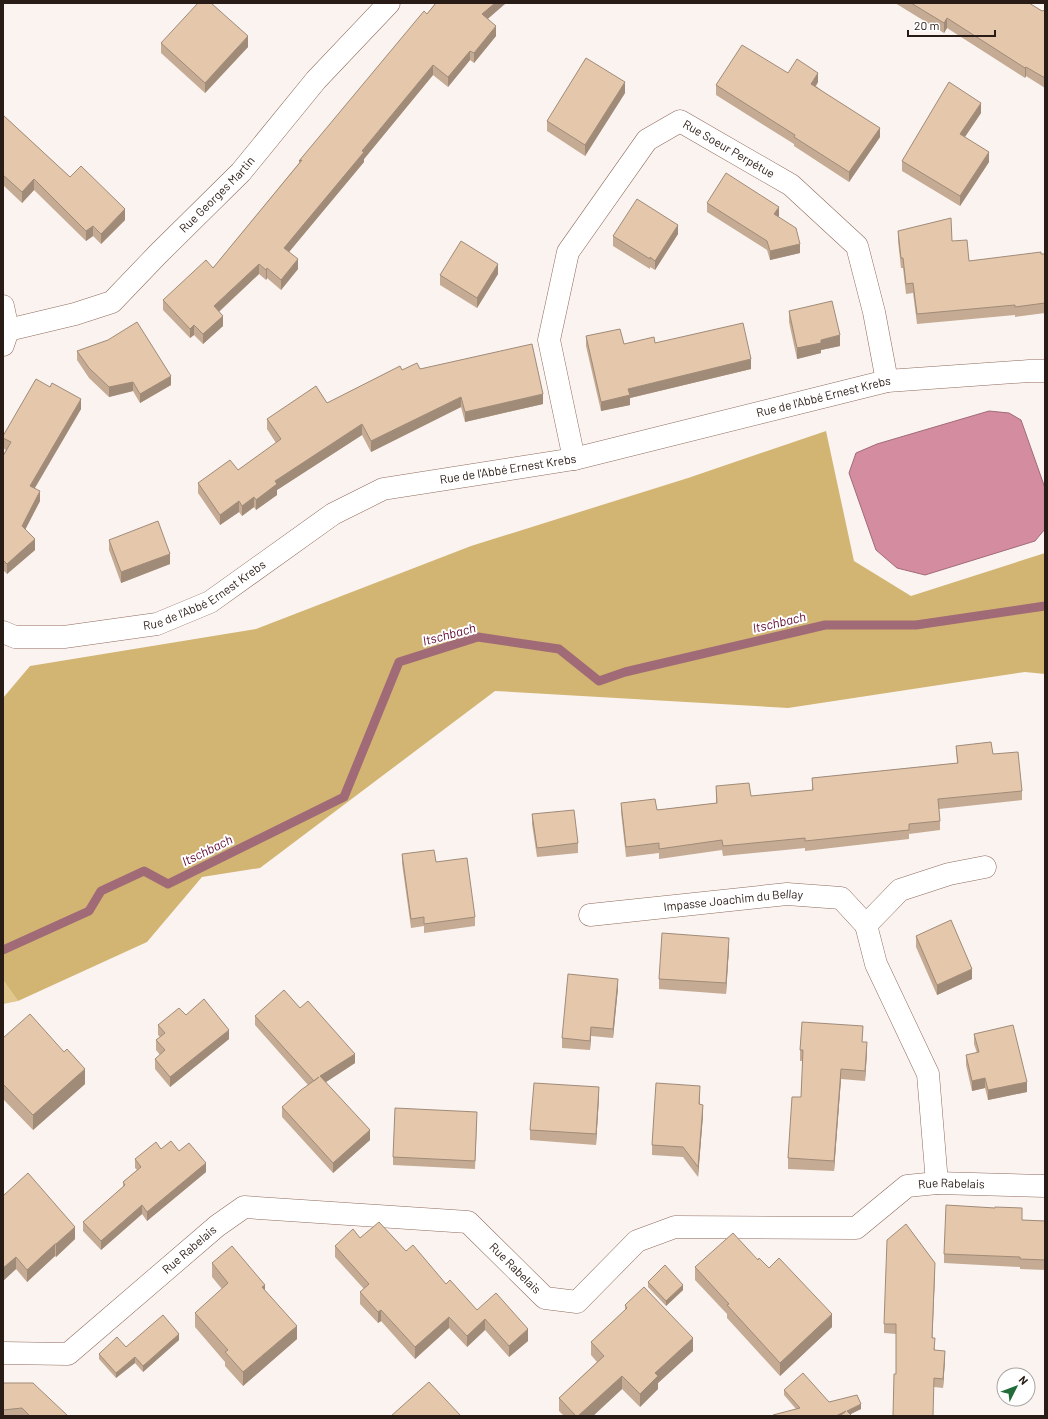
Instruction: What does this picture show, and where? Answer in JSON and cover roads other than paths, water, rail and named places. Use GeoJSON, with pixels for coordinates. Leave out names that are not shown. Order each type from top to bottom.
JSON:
{"type":"FeatureCollection","features":[{"type":"Feature","properties":{"kind":"street","name":"Rue Georges Martin"},"geometry":{"type":"LineString","coordinates":[[6,337],[112,302],[241,172],[316,80],[389,3]]}},
{"type":"Feature","properties":{"kind":"street","name":"Rue Soeur Perpétue"},"geometry":{"type":"LineString","coordinates":[[574,459],[549,340],[568,252],[647,140],[680,121],[791,185],[857,246],[874,312],[887,381]]}},
{"type":"Feature","properties":{"kind":"street"},"geometry":{"type":"LineString","coordinates":[[3,306],[6,337]]}},
{"type":"Feature","properties":{"kind":"street","name":"Rue de l'Abbé Ernest Krebs"},"geometry":{"type":"LineString","coordinates":[[3,632],[14,637],[64,637],[157,624],[210,602],[333,514],[383,489],[574,459],[887,381],[1045,371]]}},
{"type":"Feature","properties":{"kind":"street"},"geometry":{"type":"LineString","coordinates":[[866,925],[900,890],[950,874],[985,867]]}},
{"type":"Feature","properties":{"kind":"street","name":"Impasse Joachim du Bellay"},"geometry":{"type":"LineString","coordinates":[[590,915],[787,894],[841,898],[866,925],[876,964],[928,1074],[937,1183]]}},
{"type":"Feature","properties":{"kind":"street","name":"Rue Rabelais"},"geometry":{"type":"LineString","coordinates":[[3,1353],[68,1354],[217,1226],[244,1207],[468,1222],[545,1298],[577,1302],[637,1241],[675,1227],[856,1228],[906,1186],[937,1183],[1045,1186]]}},
{"type":"Feature","properties":{"kind":"waterway","name":"Itschbach"},"geometry":{"type":"LineString","coordinates":[[3,950],[89,911],[101,891],[144,871],[168,884],[344,797],[399,662],[478,637],[559,649],[599,681],[625,672],[825,625],[916,625],[1045,606]]}}]}
